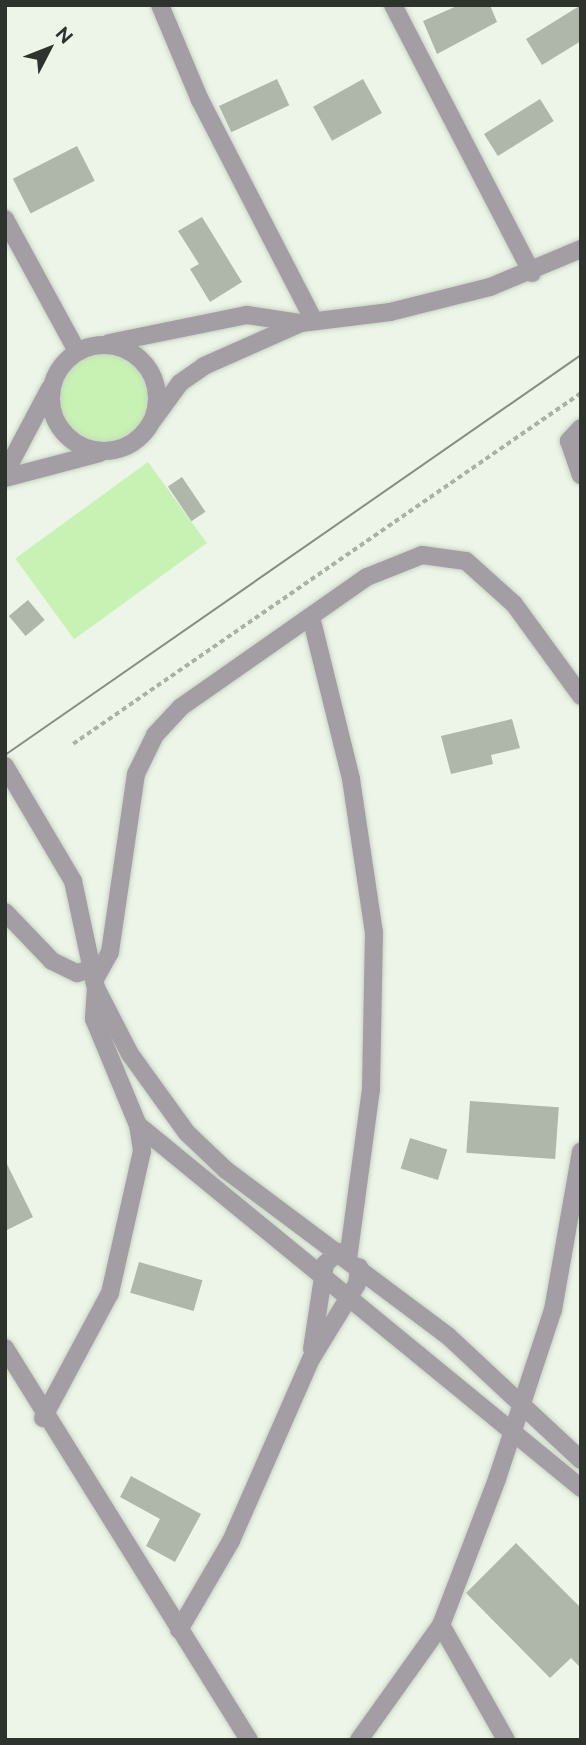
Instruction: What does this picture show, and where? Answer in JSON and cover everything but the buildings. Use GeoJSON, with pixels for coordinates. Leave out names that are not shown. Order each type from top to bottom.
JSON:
{"type":"FeatureCollection","features":[{"type":"Feature","properties":{"kind":"street"},"geometry":{"type":"LineString","coordinates":[[160,5],[200,100],[307,321]]}},
{"type":"Feature","properties":{"kind":"street"},"geometry":{"type":"LineString","coordinates":[[393,5],[532,273]]}},
{"type":"Feature","properties":{"kind":"street"},"geometry":{"type":"LineString","coordinates":[[5,219],[77,351]]}},
{"type":"Feature","properties":{"kind":"street"},"geometry":{"type":"LineString","coordinates":[[5,476],[52,382],[77,351],[247,315],[307,321],[390,312],[532,273],[581,249]]}},
{"type":"Feature","properties":{"kind":"street"},"geometry":{"type":"LineString","coordinates":[[5,476],[110,451],[135,441],[180,383],[204,366],[307,321]]}},
{"type":"Feature","properties":{"kind":"street"},"geometry":{"type":"LineString","coordinates":[[104,344],[130,352],[149,369],[156,386],[153,420]]}},
{"type":"Feature","properties":{"kind":"street"},"geometry":{"type":"LineString","coordinates":[[52,382],[50,399],[62,432],[75,443],[110,451]]}},
{"type":"Feature","properties":{"kind":"street"},"geometry":{"type":"LineString","coordinates":[[581,428],[569,441],[581,475]]}},
{"type":"Feature","properties":{"kind":"street"},"geometry":{"type":"LineString","coordinates":[[43,1418],[110,1293],[142,1171],[138,1125],[98,1035],[92,1005],[94,979],[111,944],[136,774],[155,736],[181,707],[311,617],[397,563],[422,555],[466,561],[514,604],[581,695]]}},
{"type":"Feature","properties":{"kind":"street"},"geometry":{"type":"LineString","coordinates":[[179,1630],[231,1541],[311,1359],[348,1294],[349,1259],[371,1089],[373,932],[351,779],[311,617]]}},
{"type":"Feature","properties":{"kind":"street"},"geometry":{"type":"LineString","coordinates":[[5,766],[30,802],[73,881],[94,979],[136,1063],[187,1133],[236,1177],[349,1259],[448,1336],[519,1406],[581,1460]]}},
{"type":"Feature","properties":{"kind":"street"},"geometry":{"type":"LineString","coordinates":[[5,912],[52,961],[94,979]]}},
{"type":"Feature","properties":{"kind":"street"},"geometry":{"type":"LineString","coordinates":[[138,1125],[348,1294],[581,1488]]}},
{"type":"Feature","properties":{"kind":"street"},"geometry":{"type":"LineString","coordinates":[[359,1740],[441,1625],[513,1430],[553,1310],[581,1151]]}},
{"type":"Feature","properties":{"kind":"street"},"geometry":{"type":"LineString","coordinates":[[311,1359],[327,1260],[349,1259]]}},
{"type":"Feature","properties":{"kind":"street"},"geometry":{"type":"LineString","coordinates":[[5,1348],[43,1418],[249,1740]]}},
{"type":"Feature","properties":{"kind":"street"},"geometry":{"type":"LineString","coordinates":[[441,1625],[506,1740]]}},
{"type":"Feature","properties":{"kind":"path"},"geometry":{"type":"LineString","coordinates":[[73,744],[581,393]]}},
{"type":"Feature","properties":{"kind":"green space"},"geometry":{"type":"Polygon","coordinates":[[[104,354],[121,357],[135,367],[145,381],[148,398],[145,415],[135,429],[121,439],[104,442],[87,439],[73,429],[63,415],[60,398],[63,381],[73,367],[87,357],[104,354]]]}},
{"type":"Feature","properties":{"kind":"green space"},"geometry":{"type":"Polygon","coordinates":[[[148,462],[207,543],[74,639],[15,558],[148,462]]]}},
{"type":"Feature","properties":{"kind":"tram line"},"geometry":{"type":"LineString","coordinates":[[5,755],[581,355]]}}]}
